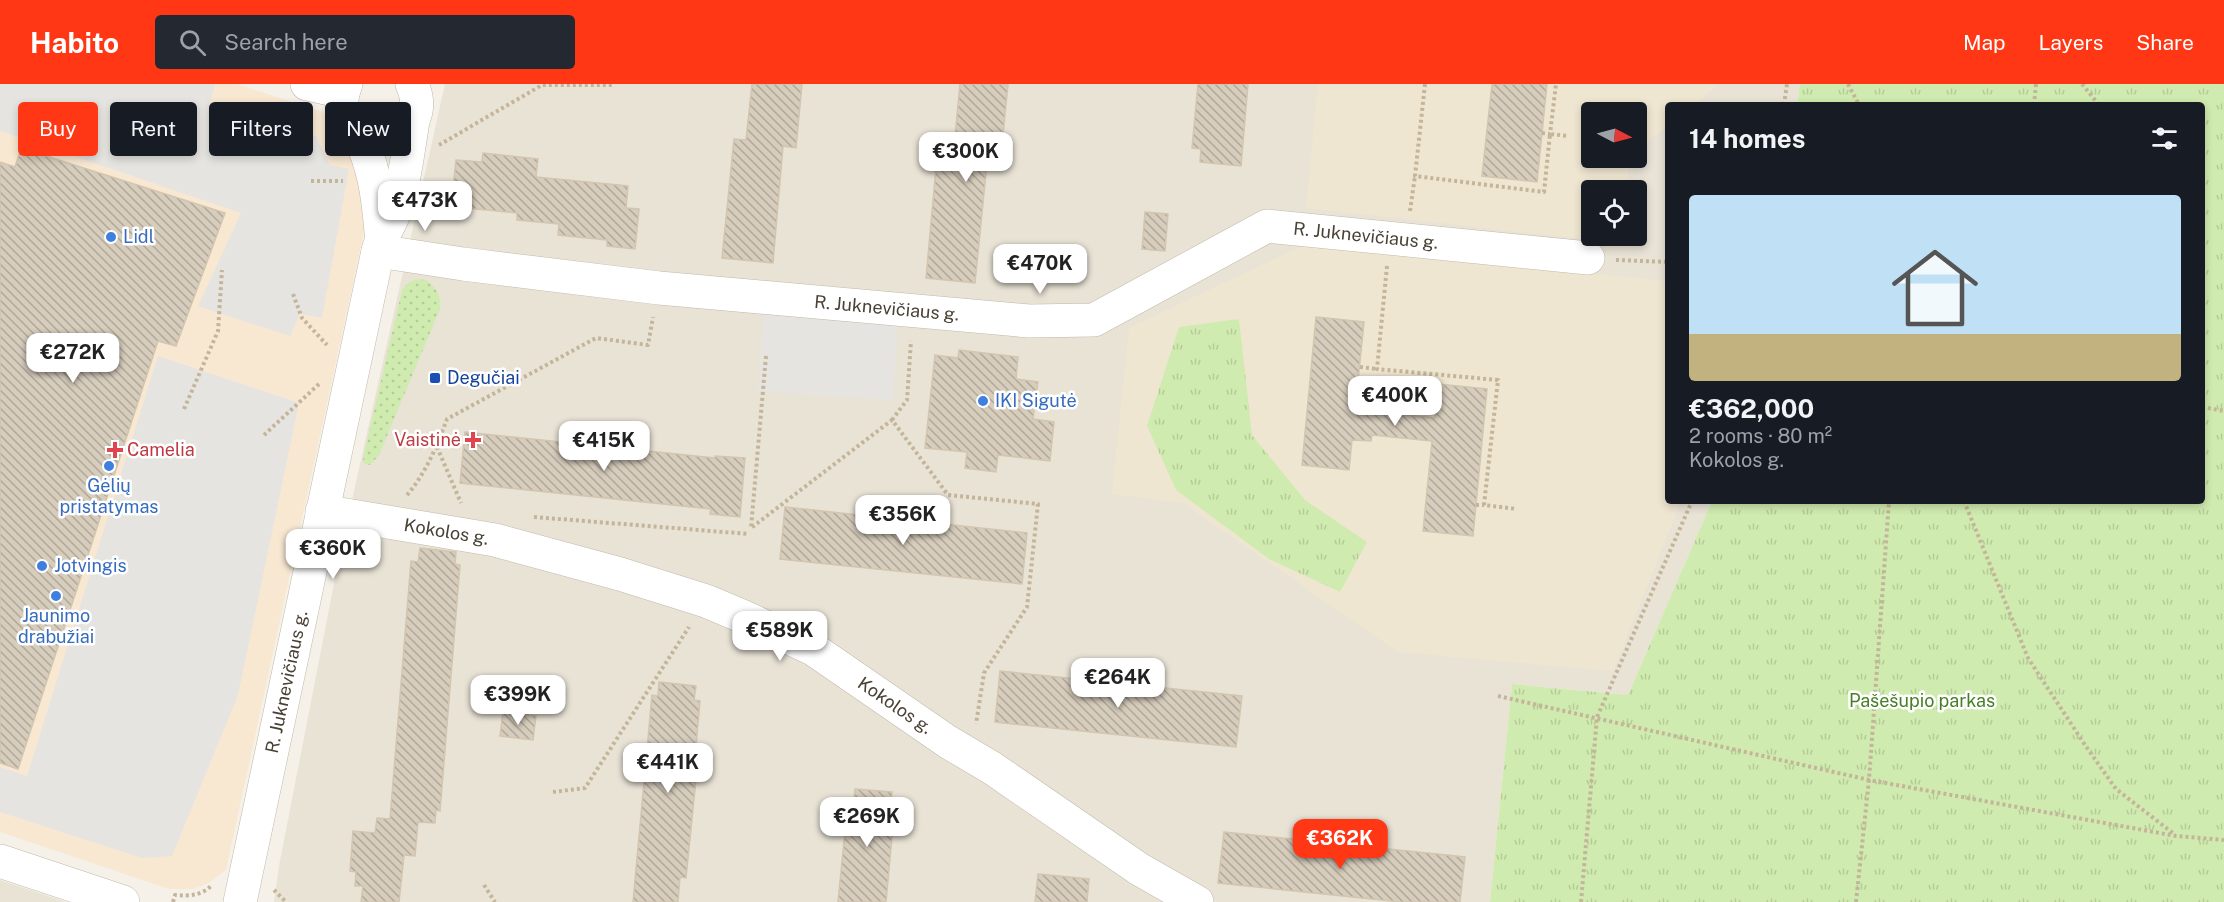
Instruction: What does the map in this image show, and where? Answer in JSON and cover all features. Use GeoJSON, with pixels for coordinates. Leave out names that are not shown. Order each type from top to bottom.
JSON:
{"type":"FeatureCollection","features":[{"type":"Feature","properties":{"kind":"street"},"geometry":{"type":"LineString","coordinates":[[307,84],[344,88]]}},
{"type":"Feature","properties":{"kind":"street"},"geometry":{"type":"LineString","coordinates":[[411,112],[416,97]]}},
{"type":"Feature","properties":{"kind":"street","name":"R. Juknevičiaus g."},"geometry":{"type":"LineString","coordinates":[[240,902],[380,243],[393,217],[402,183],[416,97]]}},
{"type":"Feature","properties":{"kind":"street","name":"R. Juknevičiaus g."},"geometry":{"type":"LineString","coordinates":[[368,156],[375,179],[380,243]]}},
{"type":"Feature","properties":{"kind":"street","name":"R. Juknevičiaus g."},"geometry":{"type":"LineString","coordinates":[[380,243],[463,264],[658,288],[1029,321],[1094,320],[1267,226],[1588,258]]}},
{"type":"Feature","properties":{"kind":"street","name":"Kokolos g."},"geometry":{"type":"LineString","coordinates":[[322,511],[495,540],[620,574],[706,601],[813,649],[1139,869],[1197,902]]}},
{"type":"Feature","properties":{"kind":"street"},"geometry":{"type":"LineString","coordinates":[[0,861],[123,902]]}},
{"type":"Feature","properties":{"kind":"path"},"geometry":{"type":"LineString","coordinates":[[1425,84],[1415,176],[1544,192],[1556,84]]}},
{"type":"Feature","properties":{"kind":"path"},"geometry":{"type":"LineString","coordinates":[[1784,102],[1787,84]]}},
{"type":"Feature","properties":{"kind":"path"},"geometry":{"type":"LineString","coordinates":[[1848,84],[1857,102]]}},
{"type":"Feature","properties":{"kind":"path"},"geometry":{"type":"LineString","coordinates":[[2034,102],[2036,84]]}},
{"type":"Feature","properties":{"kind":"path"},"geometry":{"type":"LineString","coordinates":[[2082,84],[2097,102]]}},
{"type":"Feature","properties":{"kind":"path"},"geometry":{"type":"LineString","coordinates":[[437,146],[542,85],[612,85]]}},
{"type":"Feature","properties":{"kind":"path"},"geometry":{"type":"LineString","coordinates":[[1542,133],[1568,136]]}},
{"type":"Feature","properties":{"kind":"path"},"geometry":{"type":"LineString","coordinates":[[1377,369],[1391,239]]}},
{"type":"Feature","properties":{"kind":"path"},"geometry":{"type":"LineString","coordinates":[[1588,258],[1665,262]]}},
{"type":"Feature","properties":{"kind":"path"},"geometry":{"type":"LineString","coordinates":[[184,409],[219,332],[222,270]]}},
{"type":"Feature","properties":{"kind":"path"},"geometry":{"type":"LineString","coordinates":[[382,522],[418,482],[437,447],[447,419],[596,338],[648,345],[658,288]]}},
{"type":"Feature","properties":{"kind":"path"},"geometry":{"type":"LineString","coordinates":[[293,294],[302,318],[329,347]]}},
{"type":"Feature","properties":{"kind":"path"},"geometry":{"type":"LineString","coordinates":[[766,356],[751,528],[892,420],[907,400],[913,311]]}},
{"type":"Feature","properties":{"kind":"path"},"geometry":{"type":"LineString","coordinates":[[1360,367],[1498,380],[1484,505]]}},
{"type":"Feature","properties":{"kind":"path"},"geometry":{"type":"LineString","coordinates":[[264,435],[321,381]]}},
{"type":"Feature","properties":{"kind":"path"},"geometry":{"type":"LineString","coordinates":[[2205,407],[2224,411]]}},
{"type":"Feature","properties":{"kind":"path"},"geometry":{"type":"LineString","coordinates":[[892,420],[948,495],[1038,504],[1027,607],[984,673],[975,735],[966,753]]}},
{"type":"Feature","properties":{"kind":"path"},"geometry":{"type":"LineString","coordinates":[[437,447],[476,537]]}},
{"type":"Feature","properties":{"kind":"path"},"geometry":{"type":"LineString","coordinates":[[1581,902],[1597,717],[1691,504]]}},
{"type":"Feature","properties":{"kind":"path"},"geometry":{"type":"LineString","coordinates":[[1856,902],[1869,780],[1889,504]]}},
{"type":"Feature","properties":{"kind":"path"},"geometry":{"type":"LineString","coordinates":[[1965,504],[2034,668],[2116,789],[2176,836]]}},
{"type":"Feature","properties":{"kind":"path"},"geometry":{"type":"LineString","coordinates":[[1476,505],[1517,509]]}},
{"type":"Feature","properties":{"kind":"path"},"geometry":{"type":"LineString","coordinates":[[524,516],[749,534]]}},
{"type":"Feature","properties":{"kind":"path"},"geometry":{"type":"LineString","coordinates":[[553,792],[585,788],[706,601]]}},
{"type":"Feature","properties":{"kind":"path"},"geometry":{"type":"LineString","coordinates":[[1498,696],[1869,780],[2176,836],[2224,840]]}},
{"type":"Feature","properties":{"kind":"path"},"geometry":{"type":"LineString","coordinates":[[484,885],[495,902]]}},
{"type":"Feature","properties":{"kind":"path"},"geometry":{"type":"LineString","coordinates":[[173,902],[175,896]]}},
{"type":"Feature","properties":{"kind":"shaded area"},"geometry":{"type":"Polygon","coordinates":[[[0,84],[237,84],[292,102],[209,102],[209,156],[313,156],[313,109],[323,112],[325,113],[325,156],[357,156],[367,218],[226,870],[207,884],[193,889],[169,889],[0,832],[0,84]]]}},
{"type":"Feature","properties":{"kind":"shaded area"},"geometry":{"type":"Polygon","coordinates":[[[0,84],[215,84],[209,102],[209,156],[313,156],[313,135],[316,136],[330,165],[349,169],[322,318],[300,314],[290,336],[198,306],[241,213],[73,156],[98,156],[98,102],[18,102],[18,137],[0,131],[0,84]]]}},
{"type":"Feature","properties":{"kind":"shaded area"},"geometry":{"type":"Polygon","coordinates":[[[445,84],[1800,84],[1797,102],[1665,102],[1665,504],[1711,504],[1628,695],[1512,684],[1490,902],[274,902],[339,558],[445,84]]]}},
{"type":"Feature","properties":{"kind":"shaded area"},"geometry":{"type":"Polygon","coordinates":[[[1318,84],[1719,84],[1697,102],[1665,102],[1665,128],[1647,143],[1647,102],[1581,102],[1581,168],[1629,168],[1627,180],[1581,180],[1581,239],[1306,208],[1318,84]]]}},
{"type":"Feature","properties":{"kind":"shaded area"},"geometry":{"type":"Polygon","coordinates":[[[1302,246],[1665,281],[1665,504],[1680,504],[1613,671],[1398,652],[1183,503],[1112,494],[1129,328],[1302,246]]]}},
{"type":"Feature","properties":{"kind":"shaded area"},"geometry":{"type":"Polygon","coordinates":[[[764,306],[898,316],[893,400],[758,391],[764,306]]]}},
{"type":"Feature","properties":{"kind":"shaded area"},"geometry":{"type":"Polygon","coordinates":[[[158,356],[299,403],[238,695],[172,856],[142,858],[0,812],[0,767],[27,776],[158,356]]]}},
{"type":"Feature","properties":{"kind":"shaded area"},"geometry":{"type":"Polygon","coordinates":[[[0,880],[66,902],[0,902],[0,880]]]}},
{"type":"Feature","properties":{"kind":"green space","name":"Pašešupio parkas"},"geometry":{"type":"Polygon","coordinates":[[[1800,84],[2224,84],[2224,902],[1490,902],[1512,684],[1628,695],[1711,504],[2205,504],[2205,102],[1797,102],[1800,84]]]}},
{"type":"Feature","properties":{"kind":"green space"},"geometry":{"type":"Polygon","coordinates":[[[416,279],[426,280],[435,289],[440,300],[440,309],[379,455],[370,465],[364,463],[364,454],[402,290],[416,279]]]}},
{"type":"Feature","properties":{"kind":"green space"},"geometry":{"type":"Polygon","coordinates":[[[1239,319],[1252,435],[1305,500],[1367,542],[1340,592],[1269,559],[1176,490],[1147,426],[1179,327],[1239,319]]]}},
{"type":"Feature","properties":{"kind":"building"},"geometry":{"type":"Polygon","coordinates":[[[752,84],[802,84],[796,148],[783,146],[773,263],[722,258],[734,139],[746,140],[752,84]]]}},
{"type":"Feature","properties":{"kind":"building"},"geometry":{"type":"Polygon","coordinates":[[[960,84],[1008,84],[1000,165],[987,163],[975,283],[926,278],[937,157],[953,158],[960,84]]]}},
{"type":"Feature","properties":{"kind":"building"},"geometry":{"type":"Polygon","coordinates":[[[1198,84],[1248,84],[1241,166],[1200,162],[1201,149],[1192,148],[1198,84]]]}},
{"type":"Feature","properties":{"kind":"building"},"geometry":{"type":"Polygon","coordinates":[[[1492,84],[1547,84],[1537,182],[1482,176],[1492,84]]]}},
{"type":"Feature","properties":{"kind":"building"},"geometry":{"type":"Polygon","coordinates":[[[483,153],[538,159],[536,177],[628,186],[626,208],[639,209],[635,249],[607,246],[607,240],[558,235],[559,224],[517,220],[517,213],[467,208],[468,200],[452,198],[456,160],[482,162],[483,153]]]}},
{"type":"Feature","properties":{"kind":"building"},"geometry":{"type":"Polygon","coordinates":[[[18,156],[46,156],[225,213],[176,346],[158,341],[18,769],[0,763],[0,162],[15,167],[18,156]]]}},
{"type":"Feature","properties":{"kind":"building"},"geometry":{"type":"Polygon","coordinates":[[[1145,212],[1168,214],[1165,251],[1142,249],[1145,212]]]}},
{"type":"Feature","properties":{"kind":"building"},"geometry":{"type":"Polygon","coordinates":[[[1316,317],[1364,322],[1355,410],[1435,418],[1438,384],[1487,389],[1473,536],[1423,531],[1432,441],[1372,435],[1371,441],[1352,440],[1349,470],[1302,465],[1316,317]]]}},
{"type":"Feature","properties":{"kind":"building","name":"IKI Sigutė"},"geometry":{"type":"Polygon","coordinates":[[[959,350],[1018,357],[1016,379],[1038,382],[1033,419],[1054,422],[1050,461],[998,455],[996,472],[965,468],[967,452],[925,448],[935,355],[958,358],[959,350]]]}},
{"type":"Feature","properties":{"kind":"building"},"geometry":{"type":"Polygon","coordinates":[[[465,432],[715,458],[715,456],[745,458],[740,517],[710,514],[711,509],[460,483],[465,432]]]}},
{"type":"Feature","properties":{"kind":"building"},"geometry":{"type":"Polygon","coordinates":[[[785,507],[1027,533],[1022,584],[780,559],[785,507]]]}},
{"type":"Feature","properties":{"kind":"building"},"geometry":{"type":"Polygon","coordinates":[[[420,548],[456,552],[455,564],[460,565],[440,811],[436,810],[435,823],[418,822],[415,856],[404,855],[399,902],[361,902],[363,886],[355,886],[356,872],[350,871],[353,831],[375,833],[377,818],[390,819],[411,561],[418,562],[420,548]]]}},
{"type":"Feature","properties":{"kind":"building"},"geometry":{"type":"Polygon","coordinates":[[[1000,671],[1242,696],[1236,747],[995,722],[1000,671]]]}},
{"type":"Feature","properties":{"kind":"building"},"geometry":{"type":"Polygon","coordinates":[[[659,682],[696,686],[694,700],[700,701],[694,769],[697,769],[686,878],[680,877],[678,902],[633,902],[652,695],[658,696],[659,682]]]}},
{"type":"Feature","properties":{"kind":"building"},"geometry":{"type":"Polygon","coordinates":[[[503,712],[536,716],[533,740],[500,736],[503,712]]]}},
{"type":"Feature","properties":{"kind":"building"},"geometry":{"type":"Polygon","coordinates":[[[855,789],[892,792],[891,804],[895,804],[886,902],[838,902],[848,801],[854,801],[855,789]]]}},
{"type":"Feature","properties":{"kind":"building"},"geometry":{"type":"Polygon","coordinates":[[[1224,832],[1465,857],[1460,902],[1401,902],[1218,883],[1224,832]]]}},
{"type":"Feature","properties":{"kind":"building"},"geometry":{"type":"Polygon","coordinates":[[[1038,874],[1089,879],[1087,902],[1035,902],[1038,874]]]}},
{"type":"Feature","properties":{"kind":"place","name":"Lidl"},"geometry":{"type":"Point","coordinates":[111,237]}},
{"type":"Feature","properties":{"kind":"place","name":"Degučiai"},"geometry":{"type":"Point","coordinates":[435,378]}},
{"type":"Feature","properties":{"kind":"place","name":"IKI Sigutė"},"geometry":{"type":"Point","coordinates":[983,401]}},
{"type":"Feature","properties":{"kind":"place","name":"Vaistinė"},"geometry":{"type":"Point","coordinates":[473,440]}},
{"type":"Feature","properties":{"kind":"place","name":"Camelia"},"geometry":{"type":"Point","coordinates":[115,450]}},
{"type":"Feature","properties":{"kind":"place","name":"Gėlių pristatymas"},"geometry":{"type":"Point","coordinates":[109,466]}},
{"type":"Feature","properties":{"kind":"place","name":"Jotvingis"},"geometry":{"type":"Point","coordinates":[42,566]}},
{"type":"Feature","properties":{"kind":"place","name":"Jaunimo drabužiai"},"geometry":{"type":"Point","coordinates":[56,596]}}]}
